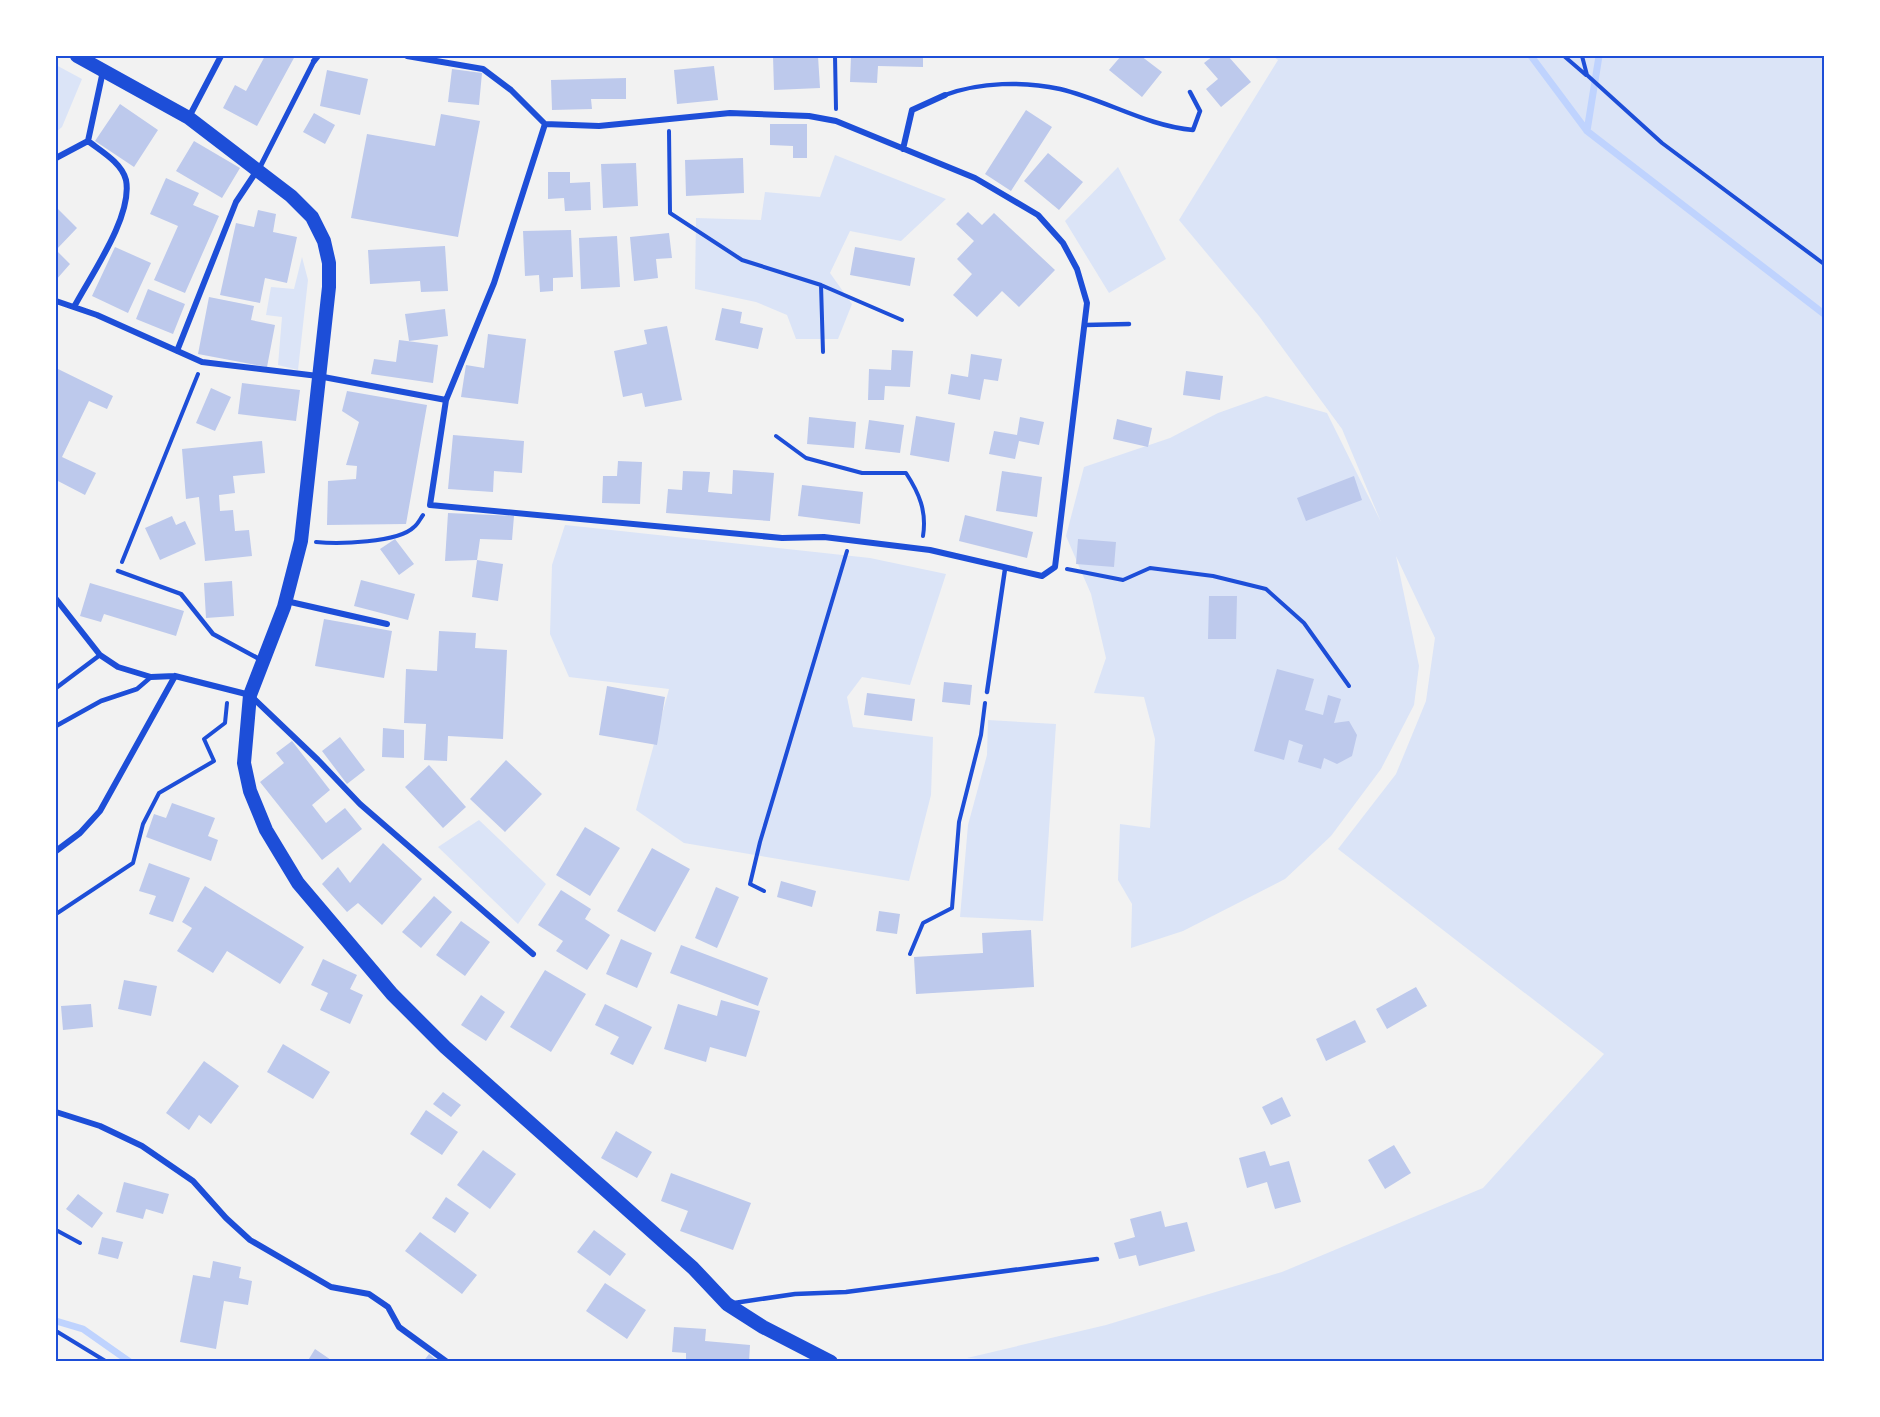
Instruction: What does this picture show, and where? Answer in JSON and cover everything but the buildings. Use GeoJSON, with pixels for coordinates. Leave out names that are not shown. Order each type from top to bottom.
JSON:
{"type":"FeatureCollection","features":[{"type":"Feature","properties":{"kind":"main road"},"geometry":{"type":"LineString","coordinates":[[77,56],[189,118],[259,169],[312,217],[324,241],[329,262],[328,287],[301,541],[285,601],[250,695],[244,763],[250,791],[266,830],[298,883],[392,994],[445,1047],[693,1269],[727,1304],[763,1327],[831,1362]]}},
{"type":"Feature","properties":{"kind":"street"},"geometry":{"type":"LineString","coordinates":[[189,118],[220,56]]}},
{"type":"Feature","properties":{"kind":"street"},"geometry":{"type":"LineString","coordinates":[[406,56],[483,69],[511,90],[545,124],[599,126],[668,121],[730,113],[809,116],[836,121],[975,178],[1038,215],[1063,243],[1077,268],[1087,303],[1055,567],[1042,576],[921,549],[824,537],[782,538],[430,505],[446,400],[494,283],[545,124]]}},
{"type":"Feature","properties":{"kind":"street"},"geometry":{"type":"LineString","coordinates":[[177,351],[236,202],[259,169],[316,58]]}},
{"type":"Feature","properties":{"kind":"street"},"geometry":{"type":"LineString","coordinates":[[56,158],[88,141],[104,69]]}},
{"type":"Feature","properties":{"kind":"street"},"geometry":{"type":"LineString","coordinates":[[903,149],[912,111],[945,95]]}},
{"type":"Feature","properties":{"kind":"street"},"geometry":{"type":"LineString","coordinates":[[75,307],[125,210],[126,180],[116,163],[88,141]]}},
{"type":"Feature","properties":{"kind":"street"},"geometry":{"type":"LineString","coordinates":[[56,301],[202,362],[318,376],[446,400]]}},
{"type":"Feature","properties":{"kind":"street"},"geometry":{"type":"LineString","coordinates":[[56,599],[100,655],[118,667],[151,677],[175,676],[250,695],[360,804],[533,954]]}},
{"type":"Feature","properties":{"kind":"street"},"geometry":{"type":"LineString","coordinates":[[285,601],[387,624]]}},
{"type":"Feature","properties":{"kind":"street"},"geometry":{"type":"LineString","coordinates":[[56,851],[80,833],[100,811],[175,676]]}},
{"type":"Feature","properties":{"kind":"street"},"geometry":{"type":"LineString","coordinates":[[56,1112],[100,1126],[142,1146],[193,1181],[226,1218],[250,1240],[331,1287],[369,1294],[388,1307],[399,1327],[447,1362]]}},
{"type":"Feature","properties":{"kind":"lane"},"geometry":{"type":"LineString","coordinates":[[945,95],[959,90],[1000,84],[1060,89],[1172,128],[1193,130],[1200,111],[1190,92]]}},
{"type":"Feature","properties":{"kind":"lane"},"geometry":{"type":"LineString","coordinates":[[1085,325],[1129,324]]}},
{"type":"Feature","properties":{"kind":"lane"},"geometry":{"type":"LineString","coordinates":[[987,692],[1005,569]]}},
{"type":"Feature","properties":{"kind":"lane"},"geometry":{"type":"LineString","coordinates":[[118,571],[181,594],[213,634],[263,661]]}},
{"type":"Feature","properties":{"kind":"lane"},"geometry":{"type":"LineString","coordinates":[[56,688],[100,655]]}},
{"type":"Feature","properties":{"kind":"lane"},"geometry":{"type":"LineString","coordinates":[[56,726],[101,701],[137,689],[151,677]]}},
{"type":"Feature","properties":{"kind":"lane"},"geometry":{"type":"LineString","coordinates":[[727,1304],[795,1294],[846,1292],[1097,1259]]}},
{"type":"Feature","properties":{"kind":"path"},"geometry":{"type":"LineString","coordinates":[[835,56],[836,121]]}},
{"type":"Feature","properties":{"kind":"path"},"geometry":{"type":"LineString","coordinates":[[1564,56],[1662,143],[1824,264]]}},
{"type":"Feature","properties":{"kind":"path"},"geometry":{"type":"LineString","coordinates":[[1581,56],[1587,75]]}},
{"type":"Feature","properties":{"kind":"path"},"geometry":{"type":"LineString","coordinates":[[668,121],[670,213],[742,260],[821,285],[902,320]]}},
{"type":"Feature","properties":{"kind":"path"},"geometry":{"type":"LineString","coordinates":[[821,285],[823,352]]}},
{"type":"Feature","properties":{"kind":"path"},"geometry":{"type":"LineString","coordinates":[[118,571],[202,362]]}},
{"type":"Feature","properties":{"kind":"path"},"geometry":{"type":"LineString","coordinates":[[776,436],[806,458],[861,472],[906,473],[918,492],[926,519],[921,549]]}},
{"type":"Feature","properties":{"kind":"path"},"geometry":{"type":"LineString","coordinates":[[301,541],[349,544],[402,534],[414,528],[430,505]]}},
{"type":"Feature","properties":{"kind":"path"},"geometry":{"type":"LineString","coordinates":[[764,891],[750,884],[760,842],[850,541]]}},
{"type":"Feature","properties":{"kind":"path"},"geometry":{"type":"LineString","coordinates":[[1055,567],[1123,580],[1150,568],[1213,576],[1266,589],[1304,623],[1349,686]]}},
{"type":"Feature","properties":{"kind":"path"},"geometry":{"type":"LineString","coordinates":[[56,914],[133,863],[143,824],[159,793],[214,761],[204,739],[225,723],[228,690]]}},
{"type":"Feature","properties":{"kind":"path"},"geometry":{"type":"LineString","coordinates":[[910,954],[922,923],[952,908],[959,822],[981,735],[987,692]]}},
{"type":"Feature","properties":{"kind":"path"},"geometry":{"type":"LineString","coordinates":[[56,1230],[80,1243]]}},
{"type":"Feature","properties":{"kind":"path"},"geometry":{"type":"LineString","coordinates":[[56,1331],[107,1362]]}},
{"type":"Feature","properties":{"kind":"shaded area"},"geometry":{"type":"Polygon","coordinates":[[[1273,56],[1824,56],[1824,1361],[1016,1362],[967,1358],[1106,1325],[1282,1272],[1483,1188],[1604,1054],[1338,849],[1396,774],[1426,701],[1435,638],[1396,556],[1419,666],[1414,705],[1381,769],[1331,836],[1285,879],[1183,931],[1131,948],[1132,904],[1118,880],[1120,824],[1150,828],[1155,739],[1144,697],[1094,693],[1106,658],[1091,594],[1066,536],[1084,467],[1170,438],[1218,413],[1266,396],[1327,413],[1381,522],[1342,429],[1259,316],[1179,220],[1278,60],[1273,56]]]}},
{"type":"Feature","properties":{"kind":"shaded area"},"geometry":{"type":"Polygon","coordinates":[[[56,65],[82,79],[62,127],[56,132],[56,65]]]}},
{"type":"Feature","properties":{"kind":"shaded area"},"geometry":{"type":"Polygon","coordinates":[[[835,155],[946,199],[901,241],[850,231],[830,273],[852,304],[838,339],[796,339],[787,315],[756,302],[695,289],[696,218],[761,220],[765,192],[820,197],[835,155]]]}},
{"type":"Feature","properties":{"kind":"shaded area"},"geometry":{"type":"Polygon","coordinates":[[[1118,167],[1166,259],[1109,293],[1065,221],[1118,167]]]}},
{"type":"Feature","properties":{"kind":"shaded area"},"geometry":{"type":"Polygon","coordinates":[[[302,257],[308,280],[298,370],[278,365],[282,317],[266,315],[271,287],[294,289],[302,257]]]}},
{"type":"Feature","properties":{"kind":"shaded area"},"geometry":{"type":"Polygon","coordinates":[[[565,525],[870,558],[946,574],[910,685],[862,677],[847,697],[853,727],[933,737],[931,795],[909,881],[684,843],[636,810],[669,689],[569,677],[550,634],[552,565],[565,525]]]}},
{"type":"Feature","properties":{"kind":"shaded area"},"geometry":{"type":"Polygon","coordinates":[[[988,720],[1056,724],[1043,921],[960,917],[968,825],[987,755],[988,720]]]}},
{"type":"Feature","properties":{"kind":"shaded area"},"geometry":{"type":"Polygon","coordinates":[[[479,820],[546,884],[518,924],[438,847],[479,820]]]}},
{"type":"Feature","properties":{"kind":"waterway"},"geometry":{"type":"LineString","coordinates":[[1531,56],[1587,131],[1824,314]]}},
{"type":"Feature","properties":{"kind":"waterway"},"geometry":{"type":"LineString","coordinates":[[1587,131],[1599,56]]}},
{"type":"Feature","properties":{"kind":"waterway"},"geometry":{"type":"LineString","coordinates":[[56,1321],[83,1329],[130,1362]]}}]}
